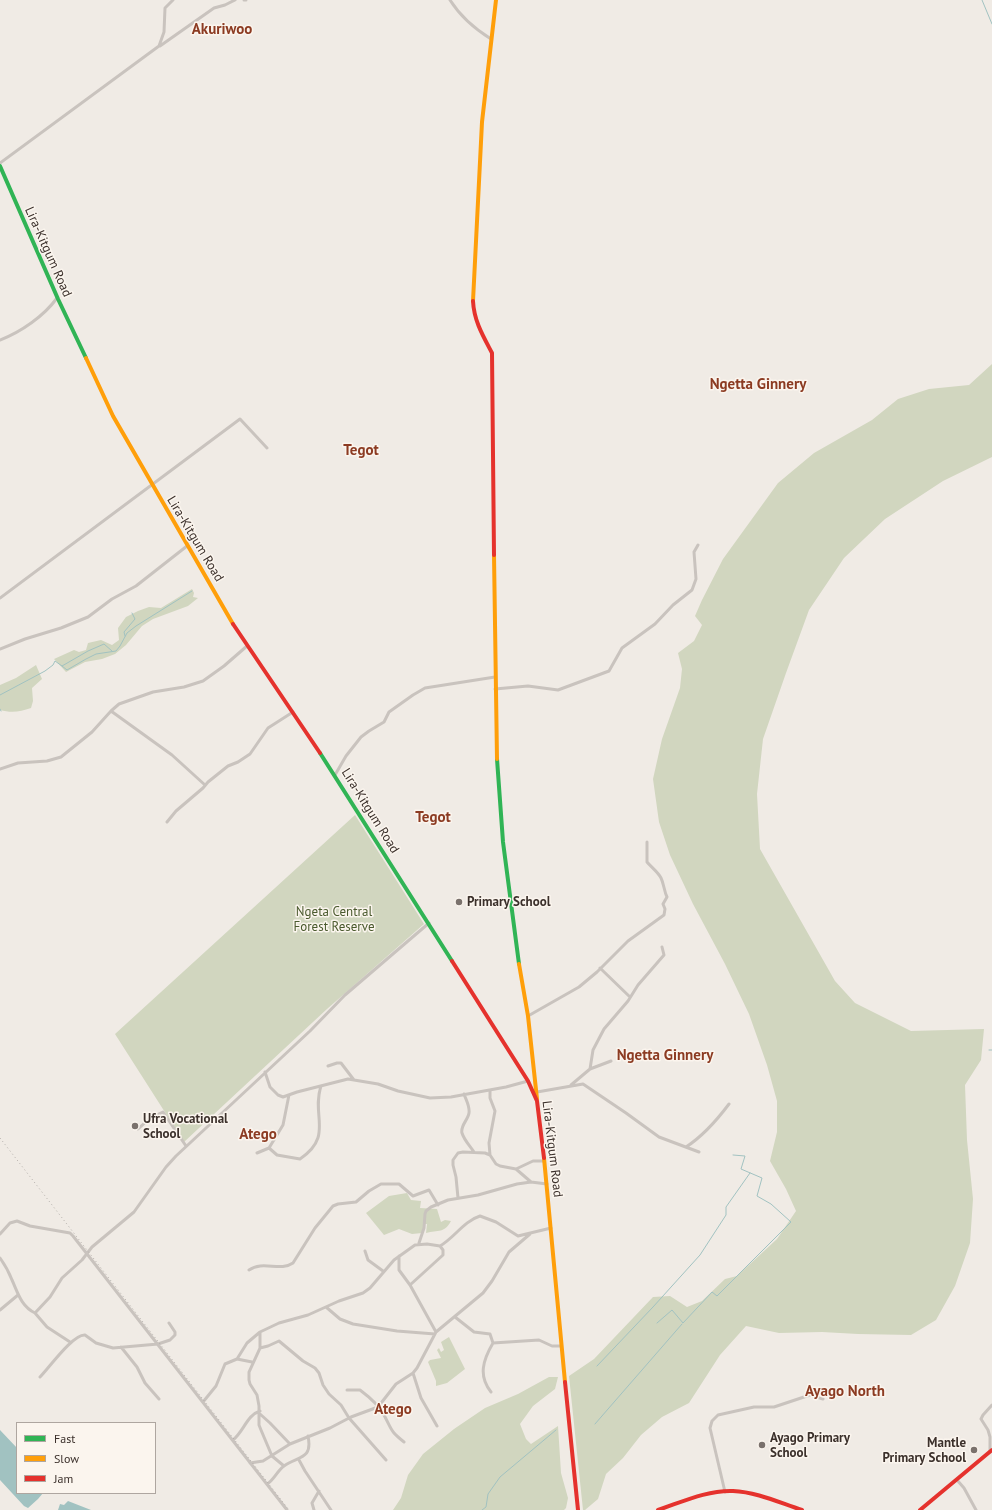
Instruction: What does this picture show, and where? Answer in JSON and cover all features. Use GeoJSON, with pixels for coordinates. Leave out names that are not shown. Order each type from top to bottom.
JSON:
{"type":"FeatureCollection","features":[{"type":"Feature","properties":{"kind":"main road"},"geometry":{"type":"LineString","coordinates":[[496,0],[482,122],[472,290],[478,327],[492,353],[497,774],[502,842],[519,965],[528,1016],[537,1101]]}},
{"type":"Feature","properties":{"kind":"main road","name":"Lira-Kitgum Road"},"geometry":{"type":"LineString","coordinates":[[0,165],[57,298],[113,416],[150,484],[227,616],[335,775],[528,1081],[537,1101],[543,1161],[547,1184],[554,1274],[578,1510]]}},
{"type":"Feature","properties":{"kind":"main road"},"geometry":{"type":"LineString","coordinates":[[920,1510],[957,1480],[978,1460],[991,1451]]}},
{"type":"Feature","properties":{"kind":"main road"},"geometry":{"type":"LineString","coordinates":[[658,1510],[701,1496],[725,1492],[740,1492],[802,1510]]}},
{"type":"Feature","properties":{"kind":"street"},"geometry":{"type":"LineString","coordinates":[[159,46],[164,32],[165,8],[172,0]]}},
{"type":"Feature","properties":{"kind":"street"},"geometry":{"type":"LineString","coordinates":[[0,165],[159,46],[214,8],[235,0]]}},
{"type":"Feature","properties":{"kind":"street"},"geometry":{"type":"LineString","coordinates":[[450,0],[473,26],[491,39]]}},
{"type":"Feature","properties":{"kind":"street"},"geometry":{"type":"LineString","coordinates":[[0,340],[13,334],[38,317],[57,298]]}},
{"type":"Feature","properties":{"kind":"street"},"geometry":{"type":"LineString","coordinates":[[0,598],[76,542],[150,484],[173,470],[240,418],[267,448]]}},
{"type":"Feature","properties":{"kind":"street"},"geometry":{"type":"LineString","coordinates":[[495,689],[528,686],[558,690],[597,677],[609,671],[622,648],[655,624],[673,604],[692,590],[696,580],[694,552],[698,545]]}},
{"type":"Feature","properties":{"kind":"street"},"geometry":{"type":"LineString","coordinates":[[0,649],[88,617],[112,599],[136,586],[187,546]]}},
{"type":"Feature","properties":{"kind":"street"},"geometry":{"type":"LineString","coordinates":[[0,769],[18,763],[47,761],[61,757],[92,732],[110,711],[122,702],[153,692],[184,687],[203,681],[247,646]]}},
{"type":"Feature","properties":{"kind":"street"},"geometry":{"type":"LineString","coordinates":[[335,775],[346,756],[361,737],[387,720],[389,712],[413,695],[425,688],[495,677]]}},
{"type":"Feature","properties":{"kind":"street"},"geometry":{"type":"LineString","coordinates":[[110,711],[177,759],[205,785]]}},
{"type":"Feature","properties":{"kind":"street"},"geometry":{"type":"LineString","coordinates":[[167,822],[176,811],[228,766],[246,757],[253,750],[268,728],[293,712]]}},
{"type":"Feature","properties":{"kind":"street"},"geometry":{"type":"LineString","coordinates":[[528,1016],[579,987],[628,941],[664,914],[663,904],[667,897],[665,887],[660,876],[647,862],[647,842]]}},
{"type":"Feature","properties":{"kind":"street"},"geometry":{"type":"LineString","coordinates":[[35,1313],[50,1297],[62,1278],[88,1253],[97,1242],[134,1212],[166,1167],[186,1146],[310,1031],[345,995],[429,923]]}},
{"type":"Feature","properties":{"kind":"street"},"geometry":{"type":"LineString","coordinates":[[590,1069],[593,1050],[604,1029],[628,1001],[640,983],[664,954],[662,947]]}},
{"type":"Feature","properties":{"kind":"street"},"geometry":{"type":"LineString","coordinates":[[600,968],[630,997]]}},
{"type":"Feature","properties":{"kind":"street"},"geometry":{"type":"LineString","coordinates":[[570,1086],[590,1069],[611,1060]]}},
{"type":"Feature","properties":{"kind":"street"},"geometry":{"type":"LineString","coordinates":[[328,1066],[341,1063],[354,1080]]}},
{"type":"Feature","properties":{"kind":"street"},"geometry":{"type":"LineString","coordinates":[[265,1072],[268,1083],[275,1092],[283,1097],[348,1079],[378,1084],[398,1091],[430,1098],[451,1097],[528,1081]]}},
{"type":"Feature","properties":{"kind":"street"},"geometry":{"type":"LineString","coordinates":[[537,1092],[580,1083],[586,1085],[659,1137],[699,1152]]}},
{"type":"Feature","properties":{"kind":"street"},"geometry":{"type":"LineString","coordinates":[[269,1148],[277,1155],[289,1156],[298,1159],[313,1149],[321,1126],[317,1103],[321,1086]]}},
{"type":"Feature","properties":{"kind":"street"},"geometry":{"type":"LineString","coordinates":[[490,1090],[490,1098],[495,1111],[489,1142],[490,1155],[496,1164],[516,1169],[531,1182]]}},
{"type":"Feature","properties":{"kind":"street"},"geometry":{"type":"LineString","coordinates":[[464,1094],[469,1107],[469,1112],[468,1118],[462,1128],[462,1133],[474,1152]]}},
{"type":"Feature","properties":{"kind":"street"},"geometry":{"type":"LineString","coordinates":[[257,1153],[269,1148],[283,1125],[289,1095]]}},
{"type":"Feature","properties":{"kind":"street"},"geometry":{"type":"LineString","coordinates":[[686,1147],[699,1139],[729,1104]]}},
{"type":"Feature","properties":{"kind":"street"},"geometry":{"type":"LineString","coordinates":[[138,1129],[150,1118],[162,1112],[186,1146]]}},
{"type":"Feature","properties":{"kind":"street"},"geometry":{"type":"LineString","coordinates":[[458,1198],[453,1160],[458,1153],[474,1152],[490,1155]]}},
{"type":"Feature","properties":{"kind":"street"},"geometry":{"type":"LineString","coordinates":[[516,1169],[534,1162],[543,1161]]}},
{"type":"Feature","properties":{"kind":"street"},"geometry":{"type":"LineString","coordinates":[[419,1244],[424,1228],[426,1211],[431,1207],[448,1200],[478,1195],[517,1184],[531,1182],[547,1184]]}},
{"type":"Feature","properties":{"kind":"street"},"geometry":{"type":"LineString","coordinates":[[249,1270],[261,1265],[290,1265],[293,1263],[315,1228],[333,1206],[356,1202],[369,1191],[381,1184],[399,1184],[414,1196],[429,1190],[438,1205]]}},
{"type":"Feature","properties":{"kind":"street"},"geometry":{"type":"LineString","coordinates":[[237,1359],[247,1343],[260,1332],[279,1323],[308,1315],[363,1293],[370,1288],[383,1271],[399,1256],[419,1244],[440,1246],[465,1224],[480,1216],[496,1222],[517,1235],[530,1234],[551,1228]]}},
{"type":"Feature","properties":{"kind":"street"},"geometry":{"type":"LineString","coordinates":[[0,1234],[10,1223],[17,1221],[30,1226],[70,1233],[88,1253],[287,1510]]}},
{"type":"Feature","properties":{"kind":"street"},"geometry":{"type":"LineString","coordinates":[[250,1463],[260,1462],[290,1444],[378,1406],[396,1384],[413,1373],[420,1363],[435,1333],[482,1293],[492,1281],[509,1252],[530,1234]]}},
{"type":"Feature","properties":{"kind":"street"},"geometry":{"type":"LineString","coordinates":[[410,1284],[443,1255],[443,1250],[440,1246]]}},
{"type":"Feature","properties":{"kind":"street"},"geometry":{"type":"LineString","coordinates":[[365,1251],[368,1260],[383,1271]]}},
{"type":"Feature","properties":{"kind":"street"},"geometry":{"type":"LineString","coordinates":[[399,1256],[400,1272],[410,1284],[435,1333]]}},
{"type":"Feature","properties":{"kind":"street"},"geometry":{"type":"LineString","coordinates":[[0,1258],[7,1268],[18,1295],[28,1308],[35,1313],[47,1327],[70,1342]]}},
{"type":"Feature","properties":{"kind":"street"},"geometry":{"type":"LineString","coordinates":[[0,1310],[18,1295]]}},
{"type":"Feature","properties":{"kind":"street"},"geometry":{"type":"LineString","coordinates":[[326,1307],[340,1319],[353,1324],[390,1330],[435,1333]]}},
{"type":"Feature","properties":{"kind":"street"},"geometry":{"type":"LineString","coordinates":[[455,1317],[474,1332],[490,1334],[493,1343],[486,1355],[483,1376],[484,1382],[491,1392]]}},
{"type":"Feature","properties":{"kind":"street"},"geometry":{"type":"LineString","coordinates":[[40,1377],[70,1342],[82,1334],[102,1346],[121,1348],[158,1344],[170,1340],[175,1335],[175,1332],[169,1323]]}},
{"type":"Feature","properties":{"kind":"street"},"geometry":{"type":"LineString","coordinates":[[260,1332],[260,1348],[258,1354],[252,1362],[249,1372],[249,1380],[257,1396],[260,1412],[259,1425],[272,1456],[284,1466]]}},
{"type":"Feature","properties":{"kind":"street"},"geometry":{"type":"LineString","coordinates":[[493,1343],[539,1340],[552,1346],[561,1346]]}},
{"type":"Feature","properties":{"kind":"street"},"geometry":{"type":"LineString","coordinates":[[260,1348],[278,1341],[314,1368],[319,1373],[323,1385],[329,1394],[341,1405],[349,1418],[386,1460]]}},
{"type":"Feature","properties":{"kind":"street"},"geometry":{"type":"LineString","coordinates":[[121,1348],[137,1367],[145,1383],[159,1399]]}},
{"type":"Feature","properties":{"kind":"street"},"geometry":{"type":"LineString","coordinates":[[203,1402],[217,1383],[225,1364],[237,1359],[252,1362]]}},
{"type":"Feature","properties":{"kind":"street"},"geometry":{"type":"LineString","coordinates":[[413,1373],[421,1398],[437,1426]]}},
{"type":"Feature","properties":{"kind":"street"},"geometry":{"type":"LineString","coordinates":[[347,1390],[360,1390],[378,1406],[384,1414],[394,1434],[404,1442]]}},
{"type":"Feature","properties":{"kind":"street"},"geometry":{"type":"LineString","coordinates":[[725,1492],[710,1428],[710,1425],[718,1415],[774,1406],[810,1395],[823,1399]]}},
{"type":"Feature","properties":{"kind":"street"},"geometry":{"type":"LineString","coordinates":[[991,1451],[988,1430],[981,1420],[983,1415],[992,1405]]}},
{"type":"Feature","properties":{"kind":"street"},"geometry":{"type":"LineString","coordinates":[[233,1440],[242,1431],[252,1414],[260,1412]]}},
{"type":"Feature","properties":{"kind":"street"},"geometry":{"type":"LineString","coordinates":[[260,1412],[290,1444]]}},
{"type":"Feature","properties":{"kind":"street"},"geometry":{"type":"LineString","coordinates":[[267,1484],[273,1480],[284,1466],[299,1460],[309,1449],[310,1445],[308,1436]]}},
{"type":"Feature","properties":{"kind":"street"},"geometry":{"type":"LineString","coordinates":[[299,1460],[307,1475],[331,1510]]}},
{"type":"Feature","properties":{"kind":"street"},"geometry":{"type":"LineString","coordinates":[[957,1480],[968,1495],[976,1510]]}},
{"type":"Feature","properties":{"kind":"street"},"geometry":{"type":"LineString","coordinates":[[314,1510],[312,1503],[319,1491]]}},
{"type":"Feature","properties":{"kind":"green space"},"geometry":{"type":"Polygon","coordinates":[[[992,364],[992,457],[943,481],[885,519],[844,558],[809,610],[763,739],[757,794],[760,849],[835,981],[855,1003],[911,1031],[984,1029],[981,1060],[965,1085],[967,1140],[973,1199],[970,1243],[955,1286],[936,1320],[911,1335],[822,1332],[779,1333],[746,1326],[720,1355],[689,1403],[662,1417],[641,1435],[623,1458],[606,1474],[598,1499],[583,1510],[569,1376],[594,1359],[653,1297],[670,1296],[687,1307],[702,1301],[725,1279],[737,1276],[777,1239],[796,1211],[786,1189],[770,1161],[777,1132],[777,1101],[767,1065],[749,1014],[725,964],[693,904],[670,855],[659,822],[653,779],[662,739],[680,688],[682,669],[678,653],[694,641],[702,625],[695,616],[723,559],[778,483],[814,453],[872,420],[898,399],[929,389],[969,385],[992,364]]]}},
{"type":"Feature","properties":{"kind":"green space"},"geometry":{"type":"Polygon","coordinates":[[[192,589],[194,593],[193,597],[198,598],[188,606],[153,619],[142,626],[126,645],[115,654],[102,659],[85,662],[66,672],[54,659],[74,650],[79,652],[86,650],[88,643],[101,640],[112,645],[119,640],[118,628],[126,617],[149,607],[161,608],[192,589]]]}},
{"type":"Feature","properties":{"kind":"green space"},"geometry":{"type":"Polygon","coordinates":[[[36,665],[42,679],[32,688],[33,701],[31,708],[16,712],[0,710],[0,685],[16,678],[36,665]]]}},
{"type":"Feature","properties":{"kind":"green space","name":"Ngeta Central Forest Reserve"},"geometry":{"type":"Polygon","coordinates":[[[355,815],[424,924],[327,1009],[184,1142],[115,1034],[355,815]]]}},
{"type":"Feature","properties":{"kind":"green space"},"geometry":{"type":"Polygon","coordinates":[[[407,1193],[411,1200],[421,1201],[420,1208],[437,1209],[441,1222],[445,1220],[451,1221],[449,1225],[444,1229],[426,1233],[427,1224],[424,1224],[422,1233],[412,1234],[399,1229],[384,1235],[366,1213],[389,1196],[407,1193]]]}},
{"type":"Feature","properties":{"kind":"green space"},"geometry":{"type":"Polygon","coordinates":[[[449,1337],[465,1369],[447,1383],[436,1386],[436,1381],[428,1362],[430,1360],[441,1358],[437,1350],[439,1348],[441,1352],[444,1350],[441,1342],[449,1337]]]}},
{"type":"Feature","properties":{"kind":"green space"},"geometry":{"type":"Polygon","coordinates":[[[549,1377],[558,1377],[555,1389],[533,1406],[520,1424],[526,1439],[531,1444],[558,1426],[561,1473],[568,1498],[566,1508],[564,1510],[393,1510],[401,1498],[408,1475],[423,1454],[454,1429],[485,1408],[518,1394],[549,1377]]]}},
{"type":"Feature","properties":{"kind":"water"},"geometry":{"type":"Polygon","coordinates":[[[0,1430],[16,1447],[16,1494],[42,1494],[28,1508],[24,1506],[0,1480],[0,1430]]]}},
{"type":"Feature","properties":{"kind":"water"},"geometry":{"type":"Polygon","coordinates":[[[68,1501],[91,1510],[58,1510],[60,1504],[64,1505],[68,1501]]]}},
{"type":"Feature","properties":{"kind":"waterway"},"geometry":{"type":"LineString","coordinates":[[982,0],[992,24]]}},
{"type":"Feature","properties":{"kind":"waterway"},"geometry":{"type":"LineString","coordinates":[[62,666],[67,670],[96,654],[116,651],[127,633],[192,591]]}},
{"type":"Feature","properties":{"kind":"waterway"},"geometry":{"type":"LineString","coordinates":[[125,636],[124,632],[135,619],[132,613]]}},
{"type":"Feature","properties":{"kind":"waterway"},"geometry":{"type":"LineString","coordinates":[[0,695],[45,671],[53,665],[55,661],[62,666],[88,651],[104,644],[112,651]]}},
{"type":"Feature","properties":{"kind":"waterway"},"geometry":{"type":"LineString","coordinates":[[657,1323],[672,1310],[683,1323],[712,1292],[717,1296],[791,1222],[771,1204],[757,1196],[762,1178],[741,1169],[745,1156],[733,1155]]}},
{"type":"Feature","properties":{"kind":"waterway"},"geometry":{"type":"LineString","coordinates":[[597,1366],[700,1255],[726,1215],[726,1207],[750,1173]]}},
{"type":"Feature","properties":{"kind":"waterway"},"geometry":{"type":"LineString","coordinates":[[595,1424],[682,1324]]}},
{"type":"Feature","properties":{"kind":"waterway"},"geometry":{"type":"LineString","coordinates":[[482,1510],[486,1507],[488,1494],[500,1477],[556,1430]]}},
{"type":"Feature","properties":{"kind":"railway"},"geometry":{"type":"LineString","coordinates":[[0,1138],[289,1510]]}},
{"type":"Feature","properties":{"kind":"traffic: fast"},"geometry":{"type":"LineString","coordinates":[[0,166],[58,299],[86,358]]}},
{"type":"Feature","properties":{"kind":"traffic: fast"},"geometry":{"type":"LineString","coordinates":[[320,753],[452,961]]}},
{"type":"Feature","properties":{"kind":"traffic: fast"},"geometry":{"type":"LineString","coordinates":[[497,759],[503,842],[519,964]]}},
{"type":"Feature","properties":{"kind":"traffic: slow"},"geometry":{"type":"LineString","coordinates":[[473,301],[482,122],[496,0]]}},
{"type":"Feature","properties":{"kind":"traffic: slow"},"geometry":{"type":"LineString","coordinates":[[86,358],[113,416],[233,624]]}},
{"type":"Feature","properties":{"kind":"traffic: slow"},"geometry":{"type":"LineString","coordinates":[[494,555],[497,759]]}},
{"type":"Feature","properties":{"kind":"traffic: slow"},"geometry":{"type":"LineString","coordinates":[[519,964],[528,1016],[537,1099]]}},
{"type":"Feature","properties":{"kind":"traffic: slow"},"geometry":{"type":"LineString","coordinates":[[544,1158],[565,1382]]}},
{"type":"Feature","properties":{"kind":"traffic: jam"},"geometry":{"type":"LineString","coordinates":[[473,301],[477,322],[492,353],[494,555]]}},
{"type":"Feature","properties":{"kind":"traffic: jam"},"geometry":{"type":"LineString","coordinates":[[233,624],[320,753]]}},
{"type":"Feature","properties":{"kind":"traffic: jam"},"geometry":{"type":"LineString","coordinates":[[452,961],[528,1081],[537,1101],[544,1158]]}},
{"type":"Feature","properties":{"kind":"traffic: jam"},"geometry":{"type":"LineString","coordinates":[[565,1382],[578,1510]]}},
{"type":"Feature","properties":{"kind":"traffic: jam"},"geometry":{"type":"LineString","coordinates":[[920,1510],[992,1450]]}},
{"type":"Feature","properties":{"kind":"traffic: jam"},"geometry":{"type":"LineString","coordinates":[[658,1510],[704,1494],[723,1491],[751,1493],[802,1510]]}},
{"type":"Feature","properties":{"kind":"place","name":"Primary School"},"geometry":{"type":"Point","coordinates":[459,902]}},
{"type":"Feature","properties":{"kind":"place","name":"Ufra Vocational School"},"geometry":{"type":"Point","coordinates":[135,1126]}},
{"type":"Feature","properties":{"kind":"place","name":"Ayago Primary School"},"geometry":{"type":"Point","coordinates":[762,1445]}},
{"type":"Feature","properties":{"kind":"place","name":"Mantle Primary School"},"geometry":{"type":"Point","coordinates":[974,1450]}},
{"type":"Feature","properties":{"kind":"district","name":"Akuriwoo"},"geometry":{"type":"Point","coordinates":[222,30]}},
{"type":"Feature","properties":{"kind":"district","name":"Ngetta Ginnery"},"geometry":{"type":"Point","coordinates":[758,385]}},
{"type":"Feature","properties":{"kind":"district","name":"Tegot"},"geometry":{"type":"Point","coordinates":[361,451]}},
{"type":"Feature","properties":{"kind":"district","name":"Tegot"},"geometry":{"type":"Point","coordinates":[433,818]}},
{"type":"Feature","properties":{"kind":"district","name":"Ngetta Ginnery"},"geometry":{"type":"Point","coordinates":[665,1056]}},
{"type":"Feature","properties":{"kind":"district","name":"Atego"},"geometry":{"type":"Point","coordinates":[258,1135]}},
{"type":"Feature","properties":{"kind":"district","name":"Ayago North"},"geometry":{"type":"Point","coordinates":[845,1392]}},
{"type":"Feature","properties":{"kind":"district","name":"Atego"},"geometry":{"type":"Point","coordinates":[393,1410]}}]}
